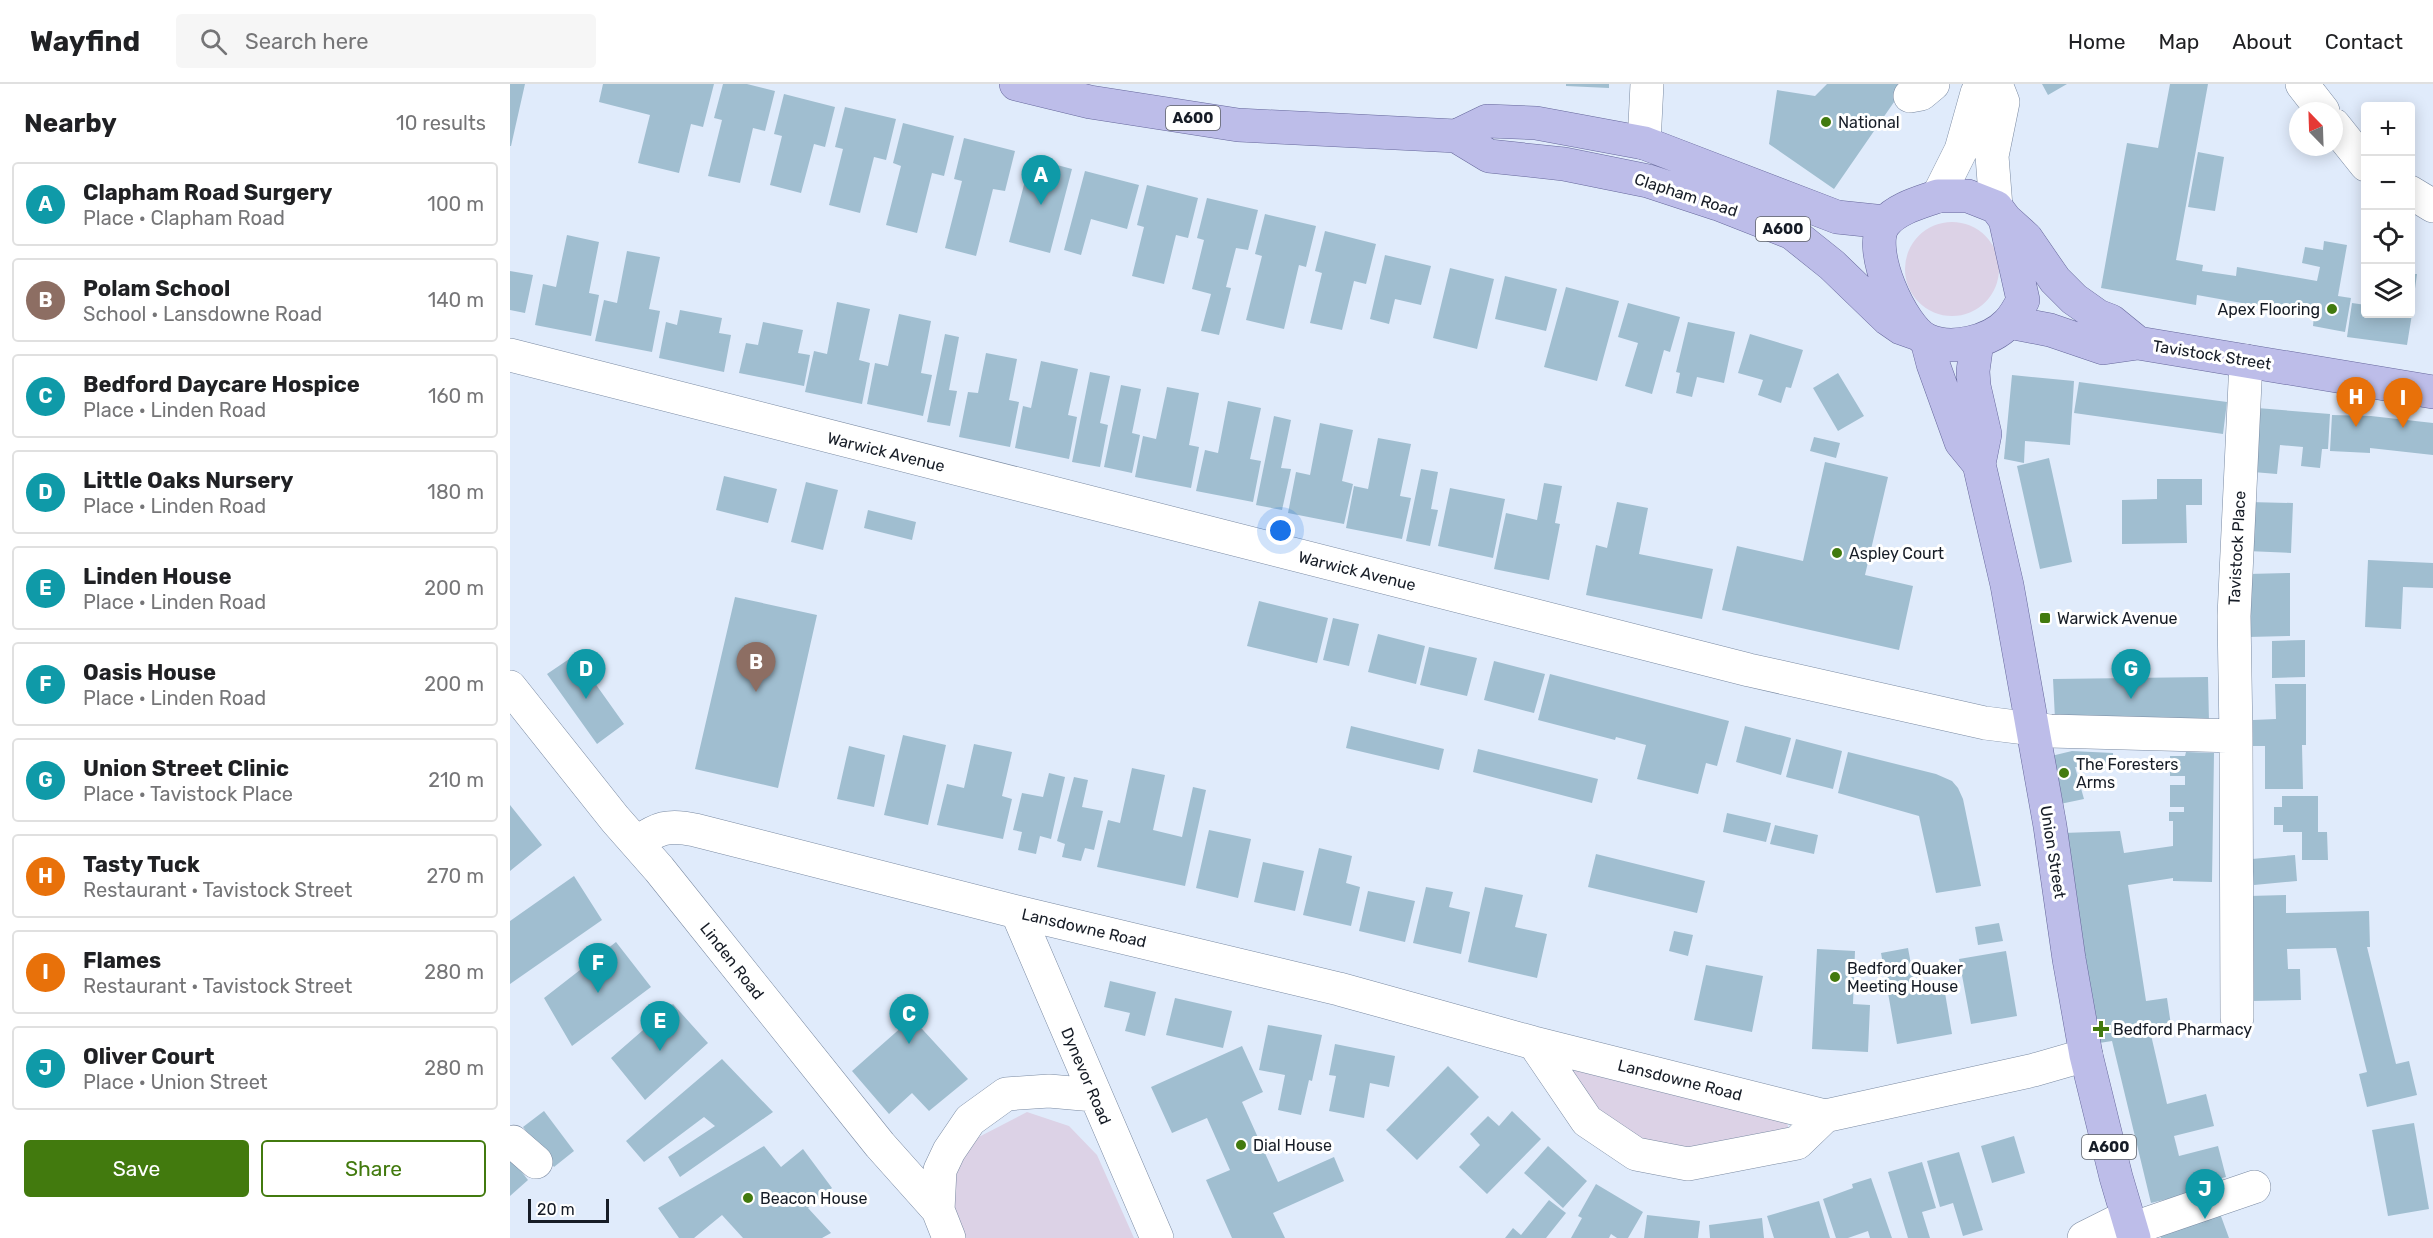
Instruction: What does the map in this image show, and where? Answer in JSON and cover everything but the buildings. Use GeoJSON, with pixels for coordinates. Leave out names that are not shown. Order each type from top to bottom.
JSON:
{"type":"FeatureCollection","features":[{"type":"Feature","properties":{"kind":"main road","name":"Clapham Road"},"geometry":{"type":"LineString","coordinates":[[1016,84],[1089,102],[1238,125],[1456,136],[1489,156],[1564,164],[1648,181],[1718,204],[1792,233],[1832,265],[1888,319],[1901,328],[1923,337]]}},
{"type":"Feature","properties":{"kind":"main road","name":"Clapham Road"},"geometry":{"type":"LineString","coordinates":[[1456,136],[1487,121],[1536,123],[1644,143],[1837,217],[1885,222]]}},
{"type":"Feature","properties":{"kind":"main road"},"geometry":{"type":"LineString","coordinates":[[1885,222],[1908,208],[1938,195],[1968,196],[2001,213]]}},
{"type":"Feature","properties":{"kind":"main road","name":"A600"},"geometry":{"type":"LineString","coordinates":[[1885,222],[1878,243],[1879,261],[1894,298],[1923,337],[1951,344],[1977,342],[1998,332],[2009,322],[2023,300],[2001,213]]}},
{"type":"Feature","properties":{"kind":"main road","name":"Tavistock Street"},"geometry":{"type":"LineString","coordinates":[[2001,213],[2026,238],[2055,280],[2074,299],[2098,316],[2111,321],[2138,344],[2433,392]]}},
{"type":"Feature","properties":{"kind":"main road"},"geometry":{"type":"LineString","coordinates":[[2009,322],[2050,330],[2103,348],[2138,344]]}},
{"type":"Feature","properties":{"kind":"main road","name":"Union Street"},"geometry":{"type":"LineString","coordinates":[[1923,337],[1961,442],[1979,464]]}},
{"type":"Feature","properties":{"kind":"main road","name":"Union Street"},"geometry":{"type":"LineString","coordinates":[[1977,342],[1973,371],[1974,386],[1985,434],[1979,464],[2007,585],[2050,826],[2075,999],[2086,1055],[2130,1228]]}},
{"type":"Feature","properties":{"kind":"street"},"geometry":{"type":"LineString","coordinates":[[1644,143],[1647,84]]}},
{"type":"Feature","properties":{"kind":"street"},"geometry":{"type":"LineString","coordinates":[[1938,195],[1961,150],[1977,93],[1986,84]]}},
{"type":"Feature","properties":{"kind":"street"},"geometry":{"type":"LineString","coordinates":[[1996,84],[2003,102],[1992,156],[2001,213]]}},
{"type":"Feature","properties":{"kind":"street"},"geometry":{"type":"LineString","coordinates":[[2302,84],[2316,102]]}},
{"type":"Feature","properties":{"kind":"street"},"geometry":{"type":"LineString","coordinates":[[2343,136],[2361,159]]}},
{"type":"Feature","properties":{"kind":"street"},"geometry":{"type":"LineString","coordinates":[[2415,195],[2433,206]]}},
{"type":"Feature","properties":{"kind":"street","name":"Warwick Avenue"},"geometry":{"type":"LineString","coordinates":[[510,355],[1749,670],[1985,723],[2033,729]]}},
{"type":"Feature","properties":{"kind":"street","name":"Tavistock Place"},"geometry":{"type":"LineString","coordinates":[[2237,1018],[2234,616],[2246,361]]}},
{"type":"Feature","properties":{"kind":"street","name":"Linden Road"},"geometry":{"type":"LineString","coordinates":[[510,687],[943,1224]]}},
{"type":"Feature","properties":{"kind":"street"},"geometry":{"type":"LineString","coordinates":[[2033,729],[2236,736]]}},
{"type":"Feature","properties":{"kind":"street","name":"Lansdowne Road"},"geometry":{"type":"LineString","coordinates":[[636,843],[656,830],[676,826],[1017,912],[1339,989],[1534,1043],[1825,1116],[2034,1070],[2086,1055]]}},
{"type":"Feature","properties":{"kind":"street","name":"Dynevor Road"},"geometry":{"type":"LineString","coordinates":[[1017,912],[1157,1238]]}},
{"type":"Feature","properties":{"kind":"street"},"geometry":{"type":"LineString","coordinates":[[1534,1043],[1587,1121],[1636,1154],[1688,1164],[1797,1143],[1825,1116]]}},
{"type":"Feature","properties":{"kind":"street"},"geometry":{"type":"LineString","coordinates":[[943,1224],[940,1170],[970,1120],[1006,1094],[1048,1091],[1094,1095]]}},
{"type":"Feature","properties":{"kind":"street"},"geometry":{"type":"LineString","coordinates":[[510,1143],[513,1142],[536,1162]]}},
{"type":"Feature","properties":{"kind":"street"},"geometry":{"type":"LineString","coordinates":[[2084,1238],[2130,1228],[2254,1186]]}},
{"type":"Feature","properties":{"kind":"shaded area"},"geometry":{"type":"Polygon","coordinates":[[[1952,222],[1970,225],[1985,236],[1996,251],[1999,269],[1996,287],[1985,302],[1970,313],[1952,316],[1934,313],[1919,302],[1908,287],[1905,269],[1908,251],[1919,236],[1934,225],[1952,222]]]}},
{"type":"Feature","properties":{"kind":"shaded area"},"geometry":{"type":"Polygon","coordinates":[[[1572,1066],[1784,1117],[1788,1126],[1787,1133],[1691,1158],[1609,1127],[1568,1071],[1572,1066]]]}},
{"type":"Feature","properties":{"kind":"shaded area"},"geometry":{"type":"Polygon","coordinates":[[[1027,1112],[1069,1126],[1097,1155],[1134,1238],[962,1238],[952,1215],[952,1178],[973,1140],[1027,1112]]]}},
{"type":"Feature","properties":{"kind":"place","name":"National"},"geometry":{"type":"Point","coordinates":[1826,122]}},
{"type":"Feature","properties":{"kind":"place","name":"Clapham Road Surgery"},"geometry":{"type":"Point","coordinates":[1041,205]}},
{"type":"Feature","properties":{"kind":"place","name":"Apex Flooring"},"geometry":{"type":"Point","coordinates":[2332,309]}},
{"type":"Feature","properties":{"kind":"place","name":"Tasty Tuck"},"geometry":{"type":"Point","coordinates":[2356,427]}},
{"type":"Feature","properties":{"kind":"place","name":"Flames"},"geometry":{"type":"Point","coordinates":[2403,428]}},
{"type":"Feature","properties":{"kind":"place","name":"Aspley Court"},"geometry":{"type":"Point","coordinates":[1837,553]}},
{"type":"Feature","properties":{"kind":"place","name":"Warwick Avenue"},"geometry":{"type":"Point","coordinates":[2045,618]}},
{"type":"Feature","properties":{"kind":"place","name":"Polam School"},"geometry":{"type":"Point","coordinates":[756,692]}},
{"type":"Feature","properties":{"kind":"place","name":"Little Oaks Nursery"},"geometry":{"type":"Point","coordinates":[586,699]}},
{"type":"Feature","properties":{"kind":"place","name":"Union Street Clinic"},"geometry":{"type":"Point","coordinates":[2131,699]}},
{"type":"Feature","properties":{"kind":"place","name":"The Foresters Arms"},"geometry":{"type":"Point","coordinates":[2064,773]}},
{"type":"Feature","properties":{"kind":"place","name":"Bedford Quaker Meeting House"},"geometry":{"type":"Point","coordinates":[1835,977]}},
{"type":"Feature","properties":{"kind":"place","name":"Oasis House"},"geometry":{"type":"Point","coordinates":[598,993]}},
{"type":"Feature","properties":{"kind":"place","name":"Bedford Pharmacy"},"geometry":{"type":"Point","coordinates":[2101,1029]}},
{"type":"Feature","properties":{"kind":"place","name":"Bedford Daycare Hospice"},"geometry":{"type":"Point","coordinates":[909,1044]}},
{"type":"Feature","properties":{"kind":"place","name":"Linden House"},"geometry":{"type":"Point","coordinates":[660,1051]}},
{"type":"Feature","properties":{"kind":"place","name":"Dial House"},"geometry":{"type":"Point","coordinates":[1241,1145]}},
{"type":"Feature","properties":{"kind":"place","name":"Beacon House"},"geometry":{"type":"Point","coordinates":[748,1198]}},
{"type":"Feature","properties":{"kind":"place","name":"Oliver Court"},"geometry":{"type":"Point","coordinates":[2205,1219]}}]}
